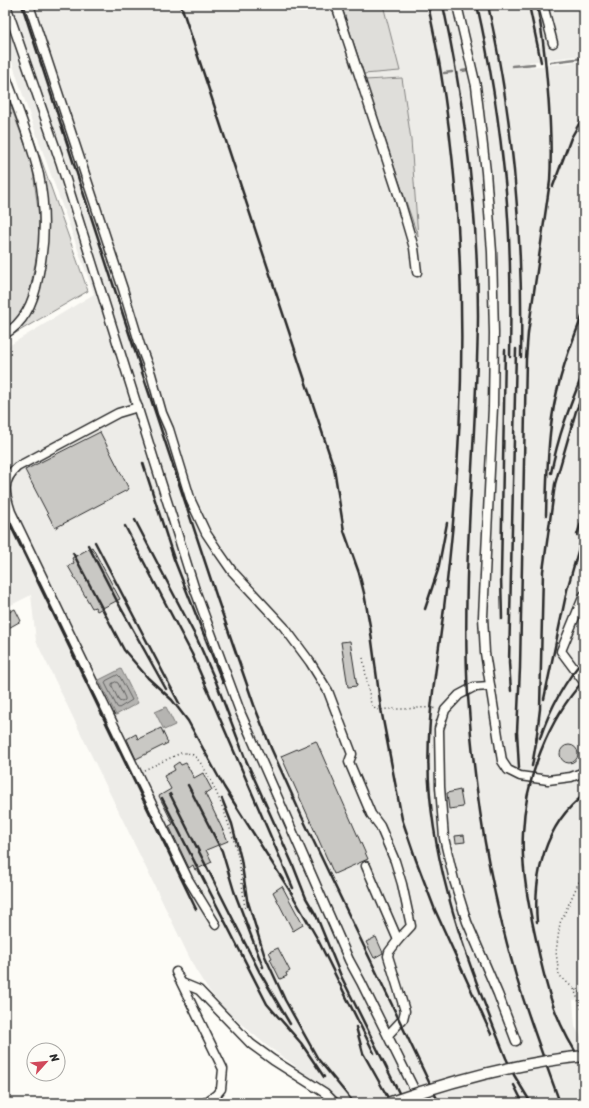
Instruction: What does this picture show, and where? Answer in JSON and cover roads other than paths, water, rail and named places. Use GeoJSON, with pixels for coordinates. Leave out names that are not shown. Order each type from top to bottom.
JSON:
{"type":"FeatureCollection","features":[{"type":"Feature","properties":{"kind":"main road"},"geometry":{"type":"LineString","coordinates":[[388,1103],[449,1084],[507,1069],[529,1064],[584,1056]]}},
{"type":"Feature","properties":{"kind":"lane"},"geometry":{"type":"LineString","coordinates":[[6,5],[61,164],[195,590],[241,714],[349,960],[421,1103]]}},
{"type":"Feature","properties":{"kind":"lane"},"geometry":{"type":"LineString","coordinates":[[29,5],[192,502],[206,533],[232,571],[284,627],[310,662],[328,691],[352,754],[349,762],[371,814],[380,826],[395,861],[402,884],[411,926],[398,940],[389,952],[388,956],[405,1011],[403,1019],[388,1035]]}},
{"type":"Feature","properties":{"kind":"lane"},"geometry":{"type":"LineString","coordinates":[[336,5],[398,194],[414,248],[417,272]]}},
{"type":"Feature","properties":{"kind":"lane"},"geometry":{"type":"LineString","coordinates":[[457,5],[476,86],[486,172],[492,252],[494,407],[483,617],[485,653],[502,761],[508,770],[520,776],[548,780],[571,777],[584,772]]}},
{"type":"Feature","properties":{"kind":"lane"},"geometry":{"type":"LineString","coordinates":[[543,5],[552,42]]}},
{"type":"Feature","properties":{"kind":"lane"},"geometry":{"type":"LineString","coordinates":[[5,74],[32,151],[39,176],[44,217],[43,254],[37,285],[25,317],[13,329],[5,334]]}},
{"type":"Feature","properties":{"kind":"lane"},"geometry":{"type":"LineString","coordinates":[[138,407],[118,413],[17,467],[10,473],[6,481],[6,499],[188,879],[216,925]]}},
{"type":"Feature","properties":{"kind":"lane"},"geometry":{"type":"LineString","coordinates":[[584,595],[561,651],[584,682]]}},
{"type":"Feature","properties":{"kind":"lane"},"geometry":{"type":"LineString","coordinates":[[490,686],[474,688],[458,695],[445,710],[439,728],[440,786],[444,838],[454,880],[467,922],[498,994],[516,1041]]}},
{"type":"Feature","properties":{"kind":"lane"},"geometry":{"type":"LineString","coordinates":[[366,866],[398,940]]}},
{"type":"Feature","properties":{"kind":"lane"},"geometry":{"type":"LineString","coordinates":[[176,972],[223,1068],[221,1089],[216,1095],[205,1103]]}},
{"type":"Feature","properties":{"kind":"lane"},"geometry":{"type":"LineString","coordinates":[[182,983],[199,990],[252,1044],[273,1060],[325,1093],[335,1103]]}},
{"type":"Feature","properties":{"kind":"water"},"geometry":{"type":"Polygon","coordinates":[[[121,669],[138,703],[116,715],[99,680],[121,669]]]}},
{"type":"Feature","properties":{"kind":"water"},"geometry":{"type":"Polygon","coordinates":[[[166,707],[175,725],[164,730],[155,712],[166,707]]]}},
{"type":"Feature","properties":{"kind":"waterway"},"geometry":{"type":"LineString","coordinates":[[551,62],[584,58]]}},
{"type":"Feature","properties":{"kind":"waterway"},"geometry":{"type":"LineString","coordinates":[[512,66],[534,64]]}},
{"type":"Feature","properties":{"kind":"waterway"},"geometry":{"type":"LineString","coordinates":[[462,71],[468,70]]}},
{"type":"Feature","properties":{"kind":"waterway"},"geometry":{"type":"LineString","coordinates":[[444,73],[452,72]]}},
{"type":"Feature","properties":{"kind":"waterway"},"geometry":{"type":"LineString","coordinates":[[5,113],[11,113]]}},
{"type":"Feature","properties":{"kind":"railway"},"geometry":{"type":"LineString","coordinates":[[22,5],[129,333],[254,705],[271,748],[302,817],[439,1103]]}},
{"type":"Feature","properties":{"kind":"railway"},"geometry":{"type":"LineString","coordinates":[[181,5],[334,468],[344,531],[359,573],[364,593],[381,709],[402,819],[435,910],[491,1034]]}},
{"type":"Feature","properties":{"kind":"railway"},"geometry":{"type":"LineString","coordinates":[[428,5],[450,133],[460,263],[461,328],[461,393],[458,458],[445,600],[430,721],[428,758],[430,796],[440,864],[458,930],[506,1058],[514,1075],[531,1103]]}},
{"type":"Feature","properties":{"kind":"railway"},"geometry":{"type":"LineString","coordinates":[[443,5],[464,121],[476,237],[478,316],[477,363],[466,601],[468,696],[474,767],[484,838],[506,942],[526,1008],[560,1103]]}},
{"type":"Feature","properties":{"kind":"railway"},"geometry":{"type":"LineString","coordinates":[[477,5],[487,51],[501,144],[506,191],[509,232],[510,357]]}},
{"type":"Feature","properties":{"kind":"railway"},"geometry":{"type":"LineString","coordinates":[[488,5],[504,92],[515,180],[520,269],[521,357]]}},
{"type":"Feature","properties":{"kind":"railway"},"geometry":{"type":"LineString","coordinates":[[529,5],[541,62]]}},
{"type":"Feature","properties":{"kind":"railway"},"geometry":{"type":"LineString","coordinates":[[519,768],[517,732],[520,668],[526,359],[528,333],[551,168],[548,93],[543,43],[537,5]]}},
{"type":"Feature","properties":{"kind":"railway"},"geometry":{"type":"LineString","coordinates":[[553,186],[571,138],[584,115]]}},
{"type":"Feature","properties":{"kind":"railway"},"geometry":{"type":"LineString","coordinates":[[546,515],[548,454],[554,404],[565,364],[584,312]]}},
{"type":"Feature","properties":{"kind":"railway"},"geometry":{"type":"LineString","coordinates":[[511,691],[509,663],[516,349]]}},
{"type":"Feature","properties":{"kind":"railway"},"geometry":{"type":"LineString","coordinates":[[502,619],[501,576],[505,350]]}},
{"type":"Feature","properties":{"kind":"railway"},"geometry":{"type":"LineString","coordinates":[[551,473],[557,446],[565,421],[584,371]]}},
{"type":"Feature","properties":{"kind":"railway"},"geometry":{"type":"LineString","coordinates":[[536,742],[540,709],[543,571],[555,484],[576,411],[584,392]]}},
{"type":"Feature","properties":{"kind":"railway"},"geometry":{"type":"LineString","coordinates":[[143,463],[174,559],[223,683]]}},
{"type":"Feature","properties":{"kind":"railway"},"geometry":{"type":"LineString","coordinates":[[5,514],[196,909]]}},
{"type":"Feature","properties":{"kind":"railway"},"geometry":{"type":"LineString","coordinates":[[577,535],[584,514]]}},
{"type":"Feature","properties":{"kind":"railway"},"geometry":{"type":"LineString","coordinates":[[135,520],[197,639],[216,682],[245,758],[293,865],[306,898],[316,915],[341,976],[404,1103]]}},
{"type":"Feature","properties":{"kind":"railway"},"geometry":{"type":"LineString","coordinates":[[425,609],[438,570],[447,523]]}},
{"type":"Feature","properties":{"kind":"railway"},"geometry":{"type":"LineString","coordinates":[[125,526],[192,654],[293,888]]}},
{"type":"Feature","properties":{"kind":"railway"},"geometry":{"type":"LineString","coordinates":[[544,699],[567,590],[584,530]]}},
{"type":"Feature","properties":{"kind":"railway"},"geometry":{"type":"LineString","coordinates":[[95,542],[179,703]]}},
{"type":"Feature","properties":{"kind":"railway"},"geometry":{"type":"LineString","coordinates":[[88,545],[166,689]]}},
{"type":"Feature","properties":{"kind":"railway"},"geometry":{"type":"LineString","coordinates":[[73,553],[124,650],[148,678],[172,700],[188,721],[224,787],[290,891],[317,938],[374,1053]]}},
{"type":"Feature","properties":{"kind":"railway"},"geometry":{"type":"LineString","coordinates":[[540,738],[558,696],[584,659]]}},
{"type":"Feature","properties":{"kind":"railway"},"geometry":{"type":"LineString","coordinates":[[584,680],[560,713],[549,732],[541,751],[528,792],[523,833],[524,874],[541,961],[549,993],[566,1036],[584,1065]]}},
{"type":"Feature","properties":{"kind":"railway"},"geometry":{"type":"LineString","coordinates":[[532,766],[537,737]]}},
{"type":"Feature","properties":{"kind":"railway"},"geometry":{"type":"LineString","coordinates":[[188,785],[222,851],[234,891],[263,967]]}},
{"type":"Feature","properties":{"kind":"railway"},"geometry":{"type":"LineString","coordinates":[[170,794],[259,971],[290,1024]]}},
{"type":"Feature","properties":{"kind":"railway"},"geometry":{"type":"LineString","coordinates":[[537,922],[537,887],[544,852],[560,821],[571,807],[584,795]]}},
{"type":"Feature","properties":{"kind":"railway"},"geometry":{"type":"LineString","coordinates":[[162,798],[267,1004],[301,1043],[324,1077]]}},
{"type":"Feature","properties":{"kind":"railway"},"geometry":{"type":"LineString","coordinates":[[222,799],[232,824],[241,859],[248,906]]}},
{"type":"Feature","properties":{"kind":"railway"},"geometry":{"type":"LineString","coordinates":[[248,902],[264,954],[285,1000],[318,1059],[354,1103]]}},
{"type":"Feature","properties":{"kind":"railway"},"geometry":{"type":"LineString","coordinates":[[356,1027],[363,1053],[391,1103]]}},
{"type":"Feature","properties":{"kind":"railway"},"geometry":{"type":"LineString","coordinates":[[514,1085],[523,1103]]}}]}
